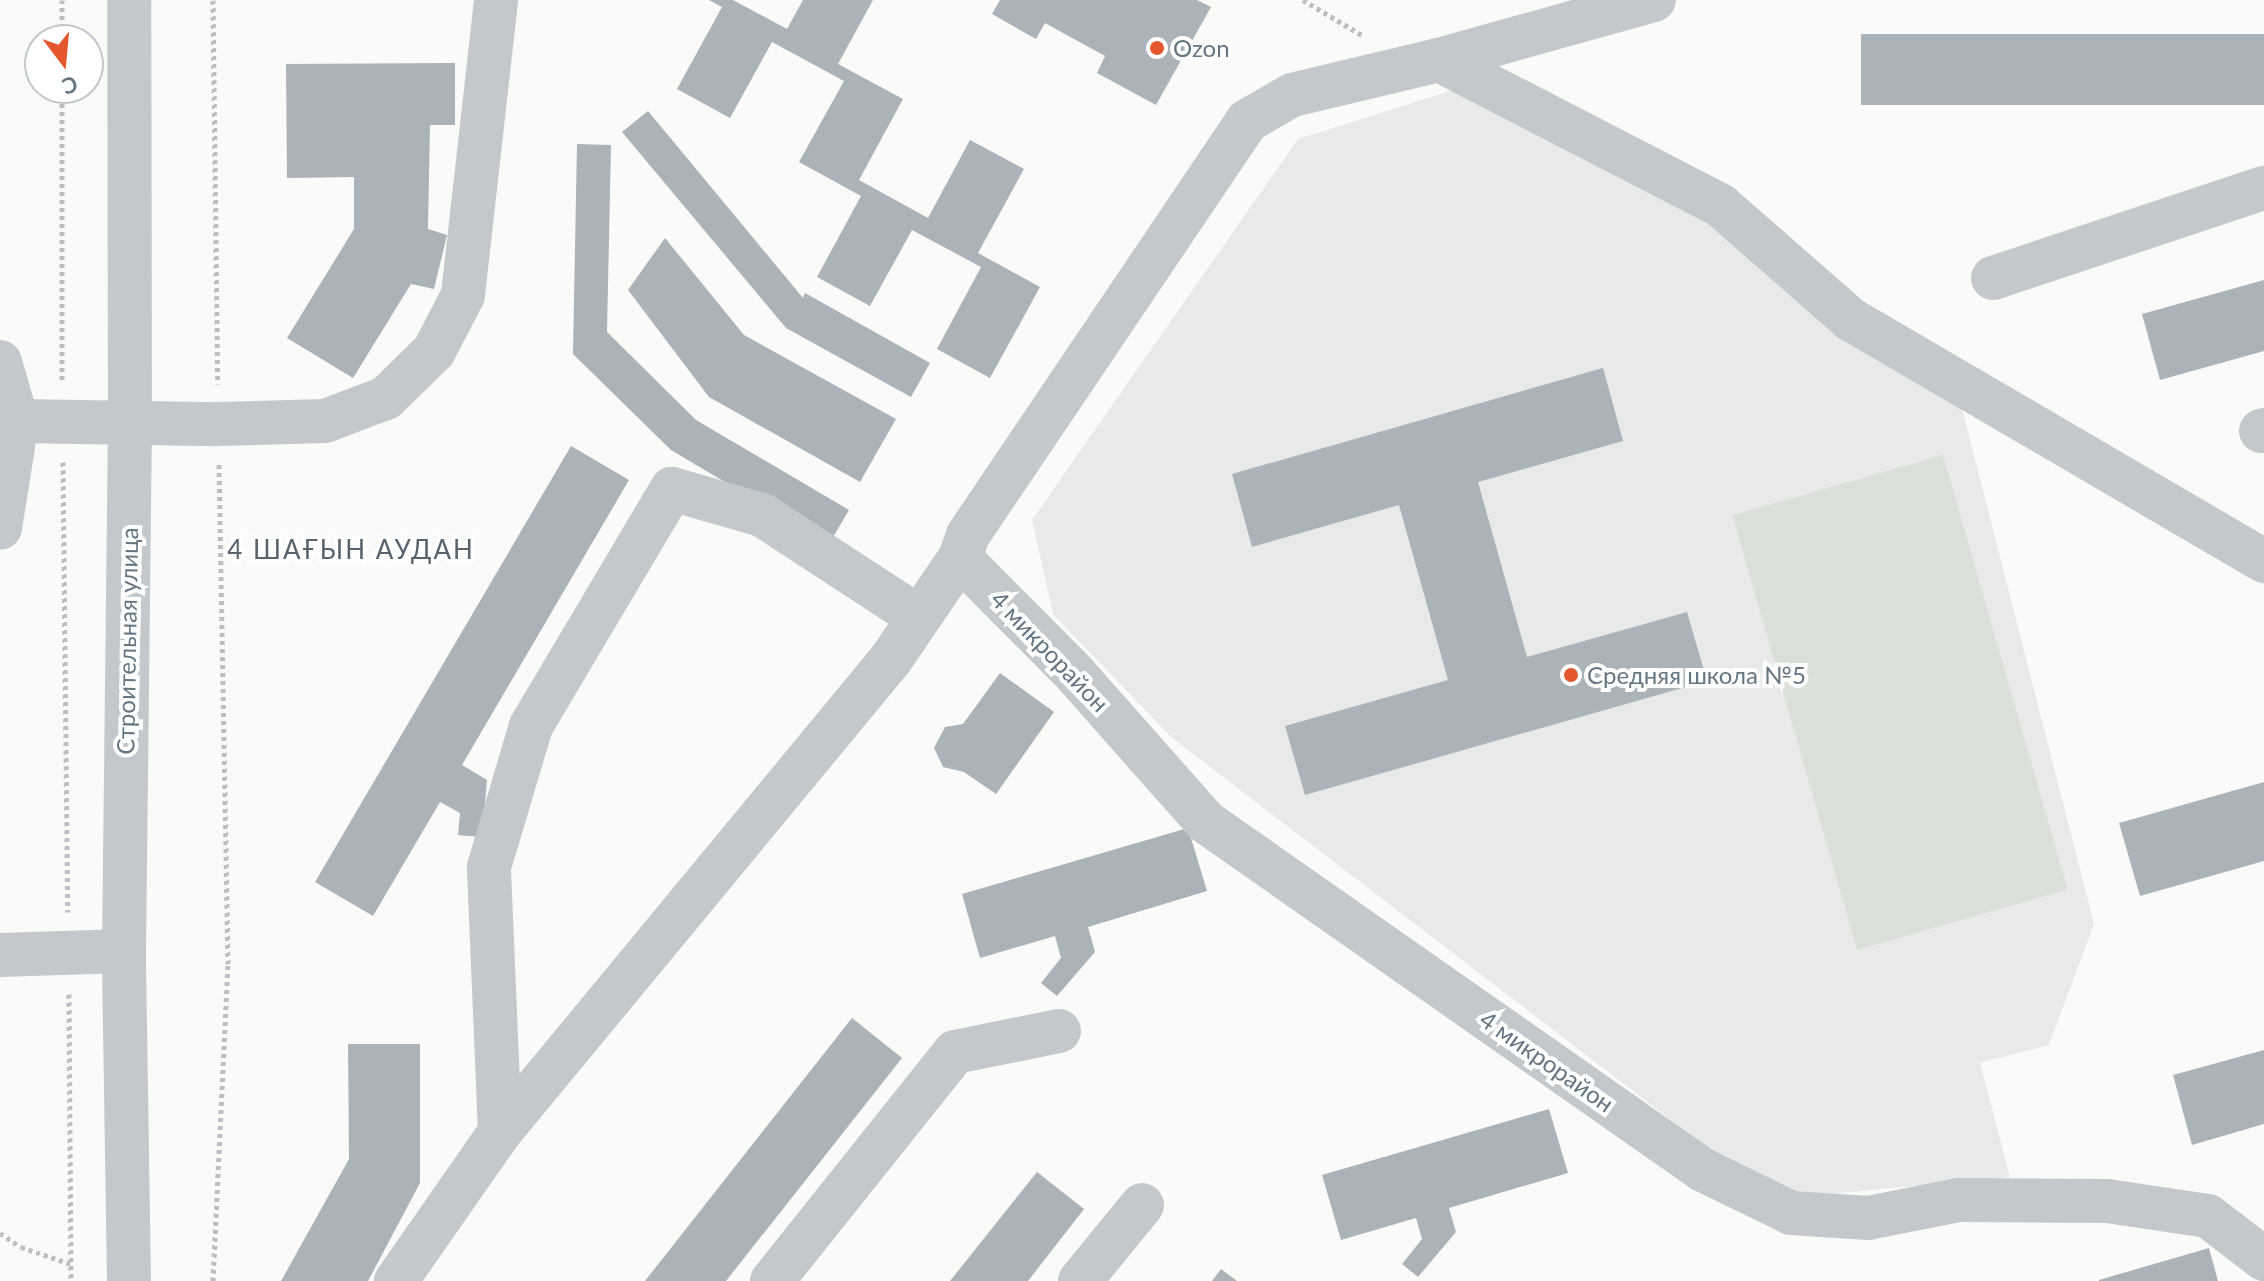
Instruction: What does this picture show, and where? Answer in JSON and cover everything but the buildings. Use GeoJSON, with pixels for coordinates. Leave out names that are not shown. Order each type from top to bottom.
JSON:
{"type":"FeatureCollection","features":[{"type":"Feature","properties":{"kind":"street","name":"Строительная улица"},"geometry":{"type":"LineString","coordinates":[[129,0],[130,422],[124,951],[129,1281]]}},
{"type":"Feature","properties":{"kind":"street"},"geometry":{"type":"LineString","coordinates":[[17,421],[218,424],[325,421],[386,398],[434,351],[463,295],[496,0]]}},
{"type":"Feature","properties":{"kind":"street"},"geometry":{"type":"LineString","coordinates":[[396,1281],[500,1132],[891,659],[917,616],[960,558],[968,535],[1247,121],[1292,95],[1439,60],[1654,0]]}},
{"type":"Feature","properties":{"kind":"street"},"geometry":{"type":"LineString","coordinates":[[1439,60],[1720,205],[1850,319],[2264,561]]}},
{"type":"Feature","properties":{"kind":"street"},"geometry":{"type":"LineString","coordinates":[[1993,278],[2264,188]]}},
{"type":"Feature","properties":{"kind":"street"},"geometry":{"type":"LineString","coordinates":[[0,362],[17,421],[0,528]]}},
{"type":"Feature","properties":{"kind":"street"},"geometry":{"type":"LineString","coordinates":[[500,1132],[489,867],[531,726],[672,489],[762,515],[917,616]]}},
{"type":"Feature","properties":{"kind":"street","name":"4 микрорайон"},"geometry":{"type":"LineString","coordinates":[[960,558],[1076,675],[1206,822],[1703,1170],[1791,1213],[1868,1218],[1959,1200],[2107,1201],[2208,1216],[2264,1259]]}},
{"type":"Feature","properties":{"kind":"street"},"geometry":{"type":"LineString","coordinates":[[0,955],[124,951]]}},
{"type":"Feature","properties":{"kind":"street"},"geometry":{"type":"LineString","coordinates":[[772,1281],[955,1052],[1059,1031]]}},
{"type":"Feature","properties":{"kind":"street"},"geometry":{"type":"LineString","coordinates":[[1080,1281],[1142,1205]]}},
{"type":"Feature","properties":{"kind":"path"},"geometry":{"type":"LineString","coordinates":[[62,0],[62,24]]}},
{"type":"Feature","properties":{"kind":"path"},"geometry":{"type":"LineString","coordinates":[[213,0],[228,964],[213,1281]]}},
{"type":"Feature","properties":{"kind":"path"},"geometry":{"type":"LineString","coordinates":[[62,104],[62,422],[71,1281]]}},
{"type":"Feature","properties":{"kind":"path"},"geometry":{"type":"LineString","coordinates":[[0,1233],[21,1247],[71,1264]]}},
{"type":"Feature","properties":{"kind":"shaded area","name":"Средняя школа №5"},"geometry":{"type":"Polygon","coordinates":[[[1472,84],[1728,216],[1957,389],[2094,924],[2049,1045],[1980,1063],[2010,1177],[1774,1199],[1171,737],[1053,614],[1032,520],[1298,139],[1472,84]]]}},
{"type":"Feature","properties":{"kind":"shaded area"},"geometry":{"type":"Polygon","coordinates":[[[1943,455],[2068,889],[1857,950],[1732,515],[1943,455]]]}},
{"type":"Feature","properties":{"kind":"place","name":"Ozon"},"geometry":{"type":"Point","coordinates":[1157,48]}},
{"type":"Feature","properties":{"kind":"place","name":"Средняя школа №5"},"geometry":{"type":"Point","coordinates":[1571,675]}},
{"type":"Feature","properties":{"kind":"district","name":"4 ШАҒЫН АУДАН"},"geometry":{"type":"Point","coordinates":[351,550]}}]}
